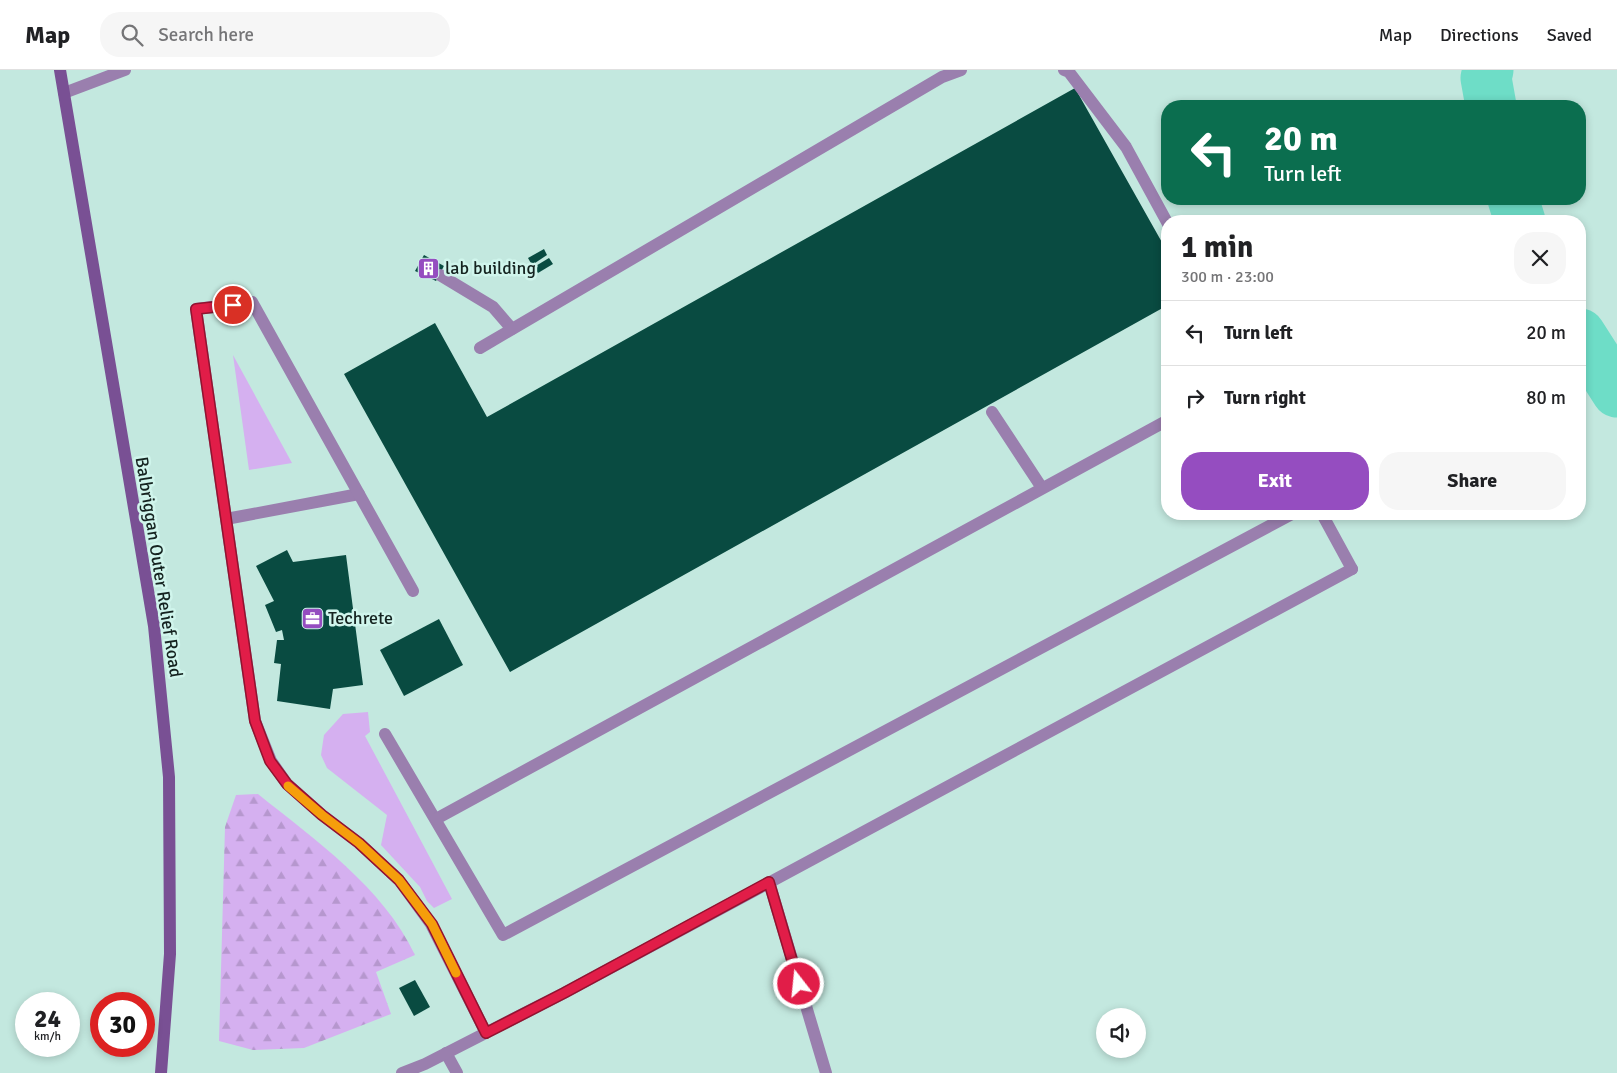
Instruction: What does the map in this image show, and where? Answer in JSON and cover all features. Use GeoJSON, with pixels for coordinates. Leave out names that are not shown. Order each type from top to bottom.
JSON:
{"type":"FeatureCollection","features":[{"type":"Feature","properties":{"kind":"street","name":"Balbriggan Outer Relief Road"},"geometry":{"type":"LineString","coordinates":[[60,70],[155,636],[169,777],[170,954],[161,1073]]}},
{"type":"Feature","properties":{"kind":"street"},"geometry":{"type":"LineString","coordinates":[[64,93],[125,70]]}},
{"type":"Feature","properties":{"kind":"street"},"geometry":{"type":"LineString","coordinates":[[480,348],[942,77],[961,70]]}},
{"type":"Feature","properties":{"kind":"street"},"geometry":{"type":"LineString","coordinates":[[1064,70],[1069,72],[1126,147],[1163,215]]}},
{"type":"Feature","properties":{"kind":"street"},"geometry":{"type":"LineString","coordinates":[[440,275],[492,307],[512,329]]}},
{"type":"Feature","properties":{"kind":"street"},"geometry":{"type":"LineString","coordinates":[[412,591],[252,302],[196,309],[255,721],[270,761],[287,784],[322,815],[359,843],[399,880],[432,924],[486,1033]]}},
{"type":"Feature","properties":{"kind":"street"},"geometry":{"type":"LineString","coordinates":[[992,412],[1042,488]]}},
{"type":"Feature","properties":{"kind":"street"},"geometry":{"type":"LineString","coordinates":[[436,819],[1161,424]]}},
{"type":"Feature","properties":{"kind":"street"},"geometry":{"type":"LineString","coordinates":[[226,519],[359,494]]}},
{"type":"Feature","properties":{"kind":"street"},"geometry":{"type":"LineString","coordinates":[[385,734],[503,935],[1281,520]]}},
{"type":"Feature","properties":{"kind":"street"},"geometry":{"type":"LineString","coordinates":[[402,1073],[446,1053],[564,993],[1352,569],[1325,520]]}},
{"type":"Feature","properties":{"kind":"street"},"geometry":{"type":"LineString","coordinates":[[769,882],[826,1073]]}},
{"type":"Feature","properties":{"kind":"street"},"geometry":{"type":"LineString","coordinates":[[446,1053],[457,1073]]}},
{"type":"Feature","properties":{"kind":"green space"},"geometry":{"type":"Polygon","coordinates":[[[233,355],[292,463],[249,470],[233,355]]]}},
{"type":"Feature","properties":{"kind":"green space"},"geometry":{"type":"Polygon","coordinates":[[[368,712],[370,732],[365,736],[452,899],[434,908],[427,901],[420,887],[381,845],[387,815],[327,768],[321,755],[324,735],[343,714],[368,712]]]}},
{"type":"Feature","properties":{"kind":"green space"},"geometry":{"type":"Polygon","coordinates":[[[258,794],[324,847],[366,886],[401,930],[415,955],[376,972],[391,1014],[304,1048],[253,1050],[219,1041],[225,827],[236,795],[258,794]]]}},
{"type":"Feature","properties":{"kind":"building"},"geometry":{"type":"Polygon","coordinates":[[[1075,88],[1161,241],[1161,309],[510,672],[344,374],[435,323],[487,417],[1075,88]]]}},
{"type":"Feature","properties":{"kind":"building"},"geometry":{"type":"Polygon","coordinates":[[[544,249],[547,255],[532,265],[528,258],[544,249]]]}},
{"type":"Feature","properties":{"kind":"building","name":"lab building"},"geometry":{"type":"Polygon","coordinates":[[[424,255],[444,266],[436,281],[415,271],[424,255]]]}},
{"type":"Feature","properties":{"kind":"building"},"geometry":{"type":"Polygon","coordinates":[[[549,258],[553,264],[538,273],[534,267],[549,258]]]}},
{"type":"Feature","properties":{"kind":"building","name":"Techrete"},"geometry":{"type":"Polygon","coordinates":[[[287,550],[293,562],[346,555],[363,685],[333,689],[330,709],[277,701],[281,664],[274,663],[277,640],[284,640],[282,630],[276,632],[265,605],[274,601],[256,566],[287,550]]]}},
{"type":"Feature","properties":{"kind":"building"},"geometry":{"type":"Polygon","coordinates":[[[439,619],[463,665],[404,696],[380,650],[439,619]]]}},
{"type":"Feature","properties":{"kind":"building"},"geometry":{"type":"Polygon","coordinates":[[[415,980],[430,1007],[414,1016],[399,988],[415,980]]]}},
{"type":"Feature","properties":{"kind":"waterway"},"geometry":{"type":"LineString","coordinates":[[1488,70],[1486,78],[1490,100]]}},
{"type":"Feature","properties":{"kind":"waterway"},"geometry":{"type":"LineString","coordinates":[[1515,205],[1518,215]]}},
{"type":"Feature","properties":{"kind":"waterway"},"geometry":{"type":"LineString","coordinates":[[1586,343],[1617,392]]}},
{"type":"Feature","properties":{"kind":"slow traffic"},"geometry":{"type":"LineString","coordinates":[[288,786],[359,843],[399,880],[432,924],[456,973]]}},
{"type":"Feature","properties":{"kind":"place","name":"lab building"},"geometry":{"type":"Point","coordinates":[429,268]}},
{"type":"Feature","properties":{"kind":"place","name":"Techrete"},"geometry":{"type":"Point","coordinates":[312,618]}},
{"type":"Feature","properties":{"kind":"route"},"geometry":{"type":"LineString","coordinates":[[233,305],[196,309],[255,721],[270,761],[287,784],[322,815],[359,843],[399,880],[432,924],[486,1033],[769,882],[799,984]]}}]}
